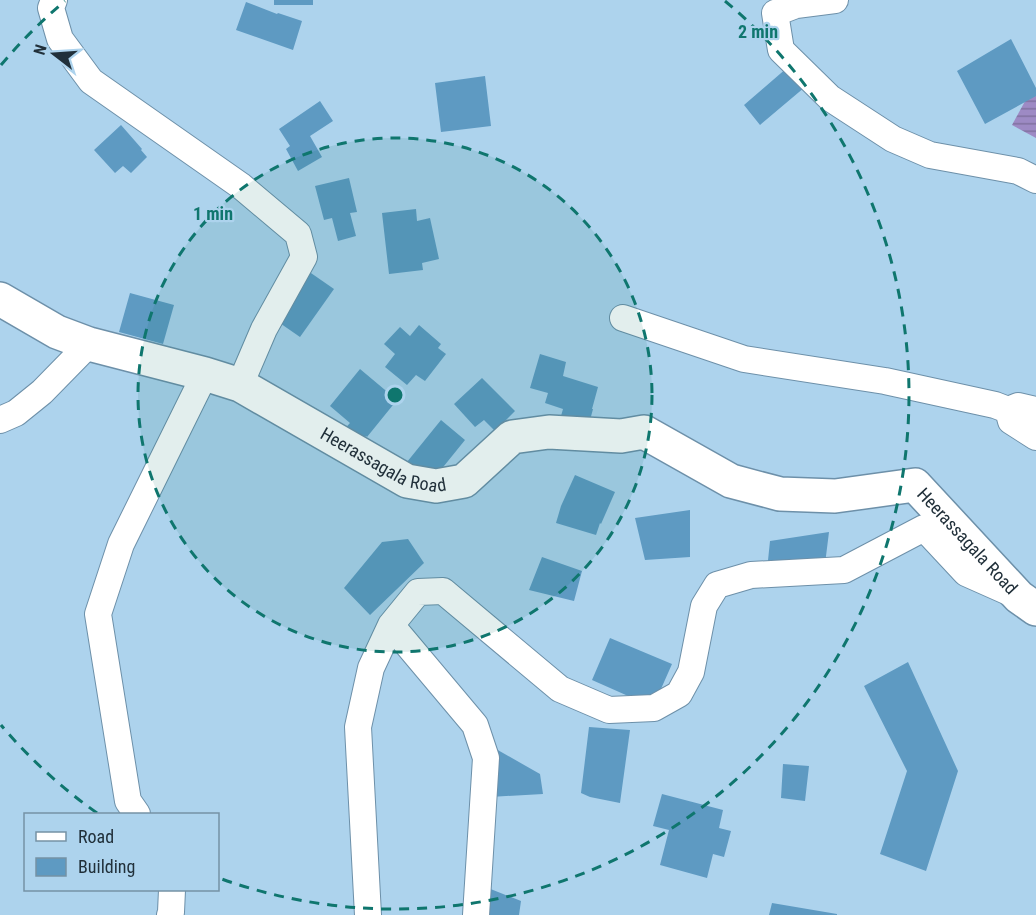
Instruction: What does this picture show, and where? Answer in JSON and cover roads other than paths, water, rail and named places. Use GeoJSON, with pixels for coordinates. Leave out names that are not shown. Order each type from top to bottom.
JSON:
{"type":"FeatureCollection","features":[{"type":"Feature","properties":{"kind":"street"},"geometry":{"type":"LineString","coordinates":[[54,0],[51,8],[60,39],[91,81],[241,186],[298,234],[304,256],[264,328],[240,385]]}},
{"type":"Feature","properties":{"kind":"street"},"geometry":{"type":"LineString","coordinates":[[834,0],[796,2],[775,13],[781,50],[830,98],[893,140],[930,155],[1018,171],[1036,180]]}},
{"type":"Feature","properties":{"kind":"street","name":"Heerassagala Road"},"geometry":{"type":"LineString","coordinates":[[0,299],[57,332],[89,344],[240,385],[407,481],[436,486],[464,481],[512,437],[549,432],[621,436],[644,432],[731,481],[780,494],[835,496],[915,485],[1028,603]]}},
{"type":"Feature","properties":{"kind":"street"},"geometry":{"type":"LineString","coordinates":[[623,318],[744,359],[885,381],[995,405],[1008,410],[1018,406],[1036,410]]}},
{"type":"Feature","properties":{"kind":"street"},"geometry":{"type":"LineString","coordinates":[[0,420],[16,413],[42,392],[89,344]]}},
{"type":"Feature","properties":{"kind":"street"},"geometry":{"type":"LineString","coordinates":[[136,813],[128,801],[98,614],[121,544],[205,374]]}},
{"type":"Feature","properties":{"kind":"street"},"geometry":{"type":"LineString","coordinates":[[1008,410],[1011,421],[1036,437]]}},
{"type":"Feature","properties":{"kind":"street"},"geometry":{"type":"LineString","coordinates":[[368,915],[358,727],[371,668],[391,625],[418,592],[443,591],[560,689],[609,710],[654,708],[679,693],[691,672],[704,606],[717,585],[751,575],[844,570],[924,528],[966,573],[1028,603]]}},
{"type":"Feature","properties":{"kind":"street"},"geometry":{"type":"LineString","coordinates":[[391,625],[475,725],[486,758],[476,915]]}},
{"type":"Feature","properties":{"kind":"street"},"geometry":{"type":"LineString","coordinates":[[170,915],[172,891]]}}]}
